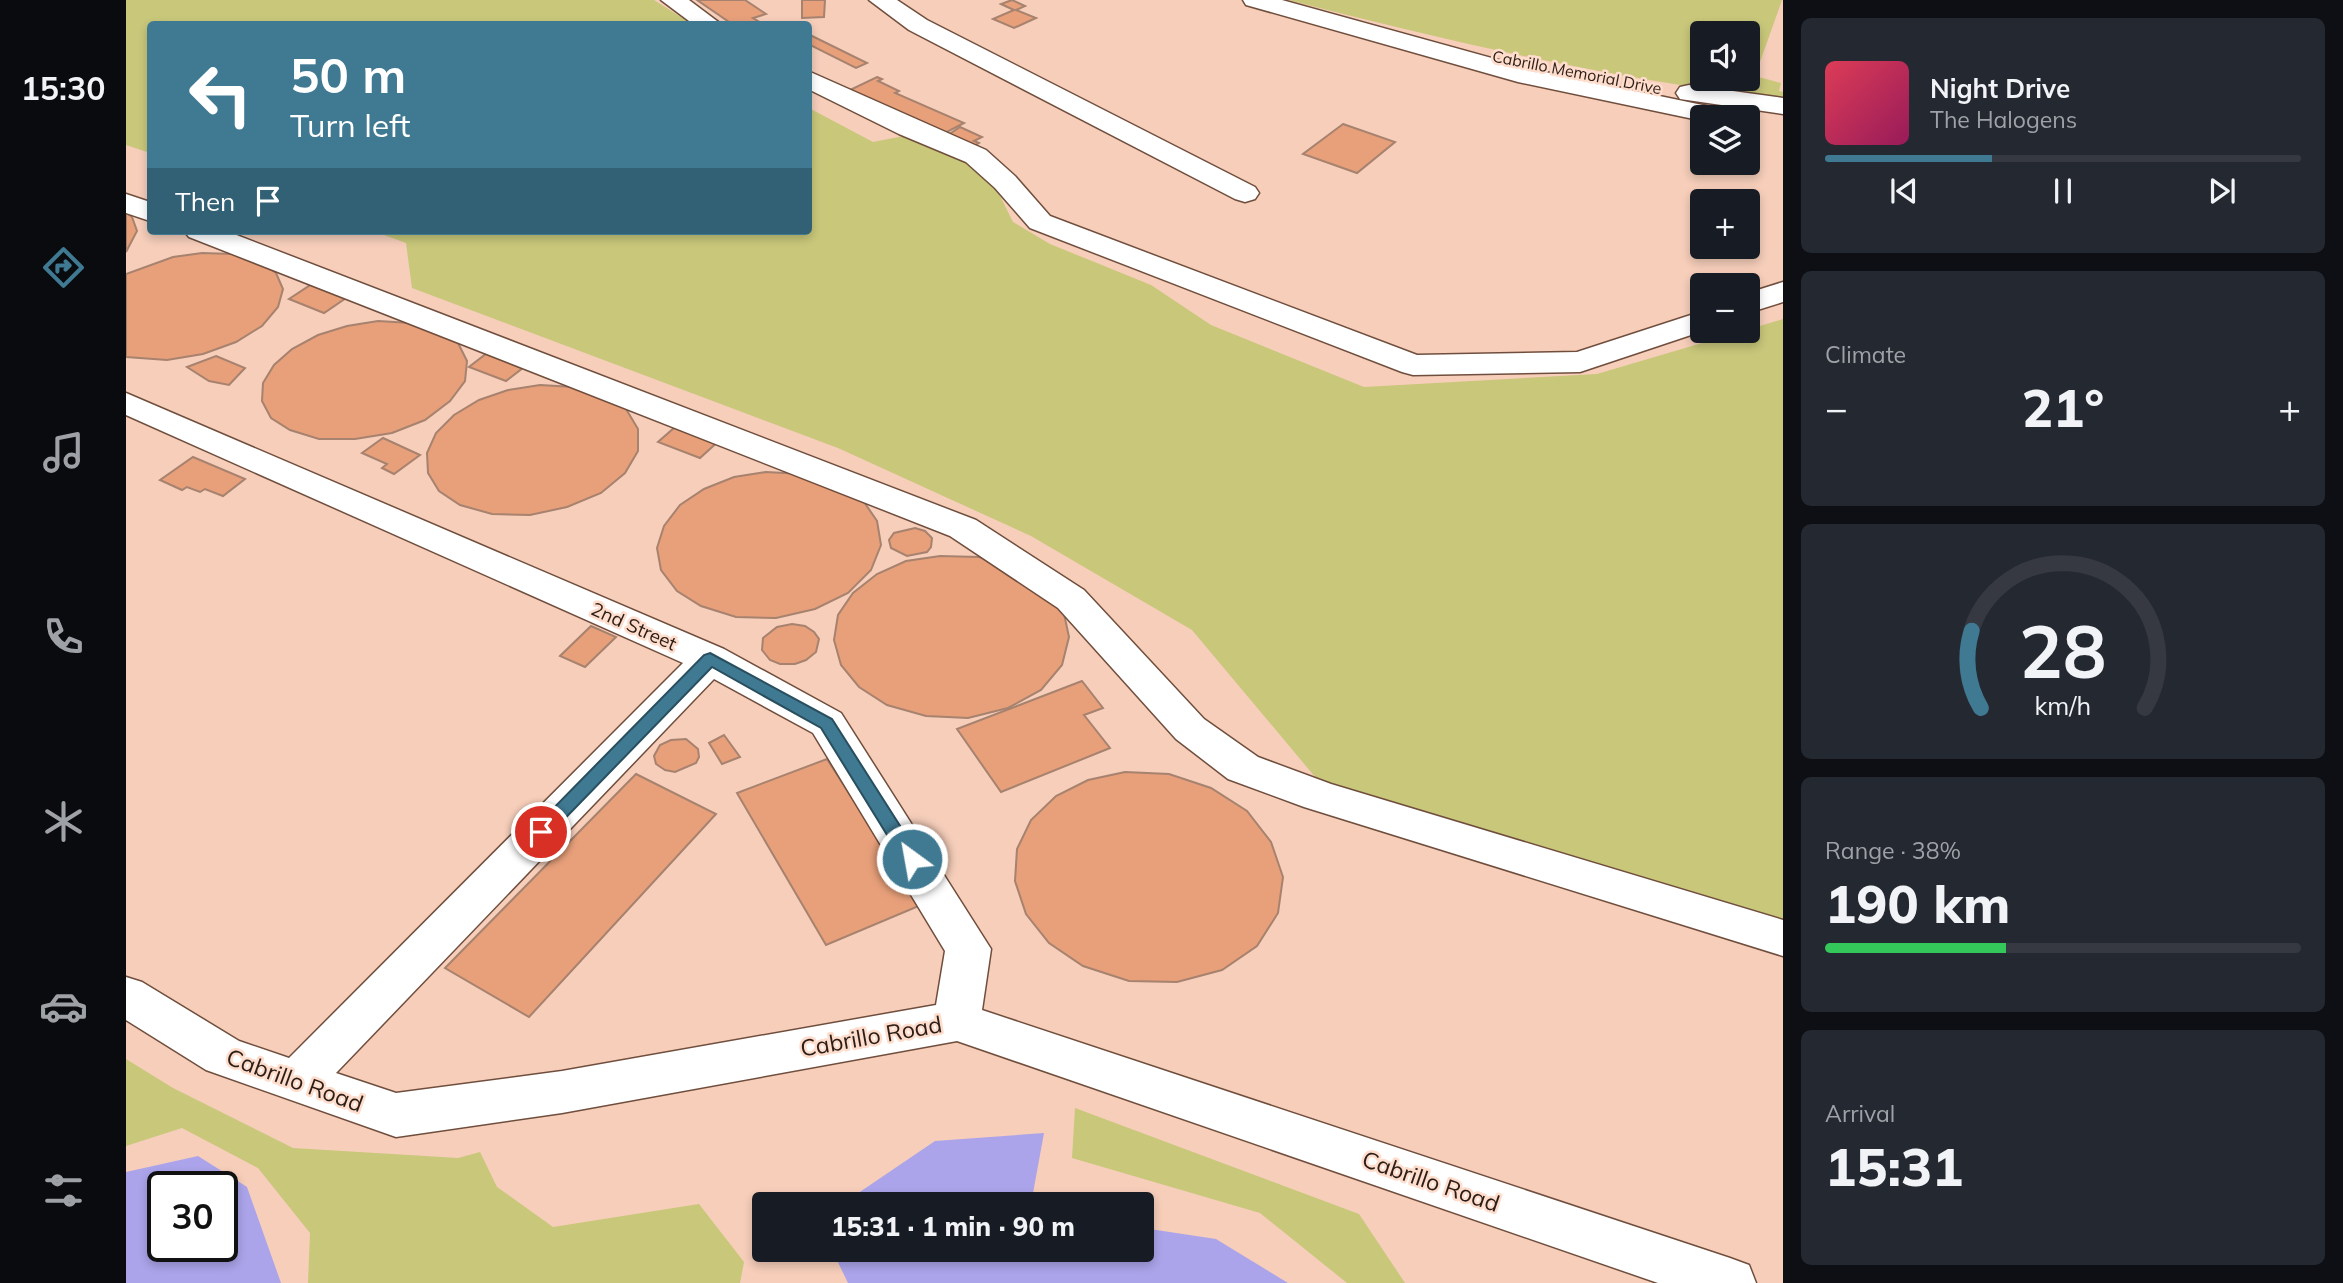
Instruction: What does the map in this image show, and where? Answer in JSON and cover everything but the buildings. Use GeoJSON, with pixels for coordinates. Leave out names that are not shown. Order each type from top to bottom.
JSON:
{"type":"FeatureCollection","features":[{"type":"Feature","properties":{"kind":"street"},"geometry":{"type":"LineString","coordinates":[[673,0],[704,21]]}},
{"type":"Feature","properties":{"kind":"street"},"geometry":{"type":"LineString","coordinates":[[881,0],[918,25],[1245,193]]}},
{"type":"Feature","properties":{"kind":"street","name":"Cabrillo Memorial Drive"},"geometry":{"type":"LineString","coordinates":[[1255,0],[1527,76],[1690,110]]}},
{"type":"Feature","properties":{"kind":"street","name":"Cabrillo Memorial Drive"},"geometry":{"type":"LineString","coordinates":[[1371,31],[1608,80],[1783,106]]}},
{"type":"Feature","properties":{"kind":"street"},"geometry":{"type":"LineString","coordinates":[[812,81],[909,128],[976,156],[1040,222],[1413,365],[1580,362],[1690,324]]}},
{"type":"Feature","properties":{"kind":"street"},"geometry":{"type":"LineString","coordinates":[[1760,124],[1783,128]]}},
{"type":"Feature","properties":{"kind":"street"},"geometry":{"type":"LineString","coordinates":[[126,203],[147,211]]}},
{"type":"Feature","properties":{"kind":"street"},"geometry":{"type":"LineString","coordinates":[[209,235],[963,528],[1072,599],[1190,729],[1243,768],[1319,796],[1783,938]]}},
{"type":"Feature","properties":{"kind":"street"},"geometry":{"type":"LineString","coordinates":[[1760,300],[1783,291]]}},
{"type":"Feature","properties":{"kind":"street","name":"2nd Street"},"geometry":{"type":"LineString","coordinates":[[126,403],[710,659],[827,723],[968,949],[957,1020]]}},
{"type":"Feature","properties":{"kind":"street"},"geometry":{"type":"LineString","coordinates":[[296,1083],[710,659]]}},
{"type":"Feature","properties":{"kind":"street","name":"Cabrillo Road"},"geometry":{"type":"LineString","coordinates":[[126,996],[223,1056],[396,1115],[562,1092],[957,1020],[1730,1283]]}},
{"type":"Feature","properties":{"kind":"shaded area"},"geometry":{"type":"Polygon","coordinates":[[[126,0],[654,0],[687,21],[147,21],[147,152],[126,145],[126,0]]]}},
{"type":"Feature","properties":{"kind":"shaded area"},"geometry":{"type":"Polygon","coordinates":[[[1288,0],[1782,0],[1760,62],[1760,21],[1690,21],[1690,86],[1472,45],[1288,0]]]}},
{"type":"Feature","properties":{"kind":"shaded area"},"geometry":{"type":"Polygon","coordinates":[[[1760,77],[1781,83],[1779,91],[1783,92],[1783,99],[1720,91],[1760,91],[1760,77]]]}},
{"type":"Feature","properties":{"kind":"shaded area"},"geometry":{"type":"Polygon","coordinates":[[[812,110],[873,142],[904,136],[968,158],[994,184],[1013,222],[1050,244],[1151,285],[1211,325],[1364,387],[1597,374],[1702,343],[1760,343],[1760,326],[1783,319],[1783,924],[1529,843],[1390,805],[1316,778],[1192,630],[1031,536],[838,448],[412,288],[406,243],[384,235],[812,235],[812,110]]]}},
{"type":"Feature","properties":{"kind":"shaded area"},"geometry":{"type":"Polygon","coordinates":[[[126,1059],[173,1088],[293,1148],[458,1158],[480,1152],[497,1187],[553,1227],[699,1204],[744,1262],[740,1283],[308,1283],[310,1233],[258,1168],[182,1128],[126,1146],[126,1059]]]}},
{"type":"Feature","properties":{"kind":"shaded area"},"geometry":{"type":"Polygon","coordinates":[[[1075,1108],[1359,1214],[1405,1283],[1347,1283],[1260,1213],[1072,1158],[1075,1108]]]}},
{"type":"Feature","properties":{"kind":"shaded area"},"geometry":{"type":"Polygon","coordinates":[[[1044,1133],[1033,1192],[860,1192],[935,1141],[1044,1133]]]}},
{"type":"Feature","properties":{"kind":"shaded area"},"geometry":{"type":"Polygon","coordinates":[[[198,1156],[222,1171],[147,1171],[147,1262],[238,1262],[238,1181],[247,1187],[281,1283],[126,1283],[126,1172],[198,1156]]]}},
{"type":"Feature","properties":{"kind":"shaded area"},"geometry":{"type":"Polygon","coordinates":[[[1154,1230],[1216,1239],[1288,1283],[848,1283],[838,1262],[1154,1262],[1154,1230]]]}},
{"type":"Feature","properties":{"kind":"route"},"geometry":{"type":"LineString","coordinates":[[541,832],[710,659],[827,723],[912,859]]}}]}
